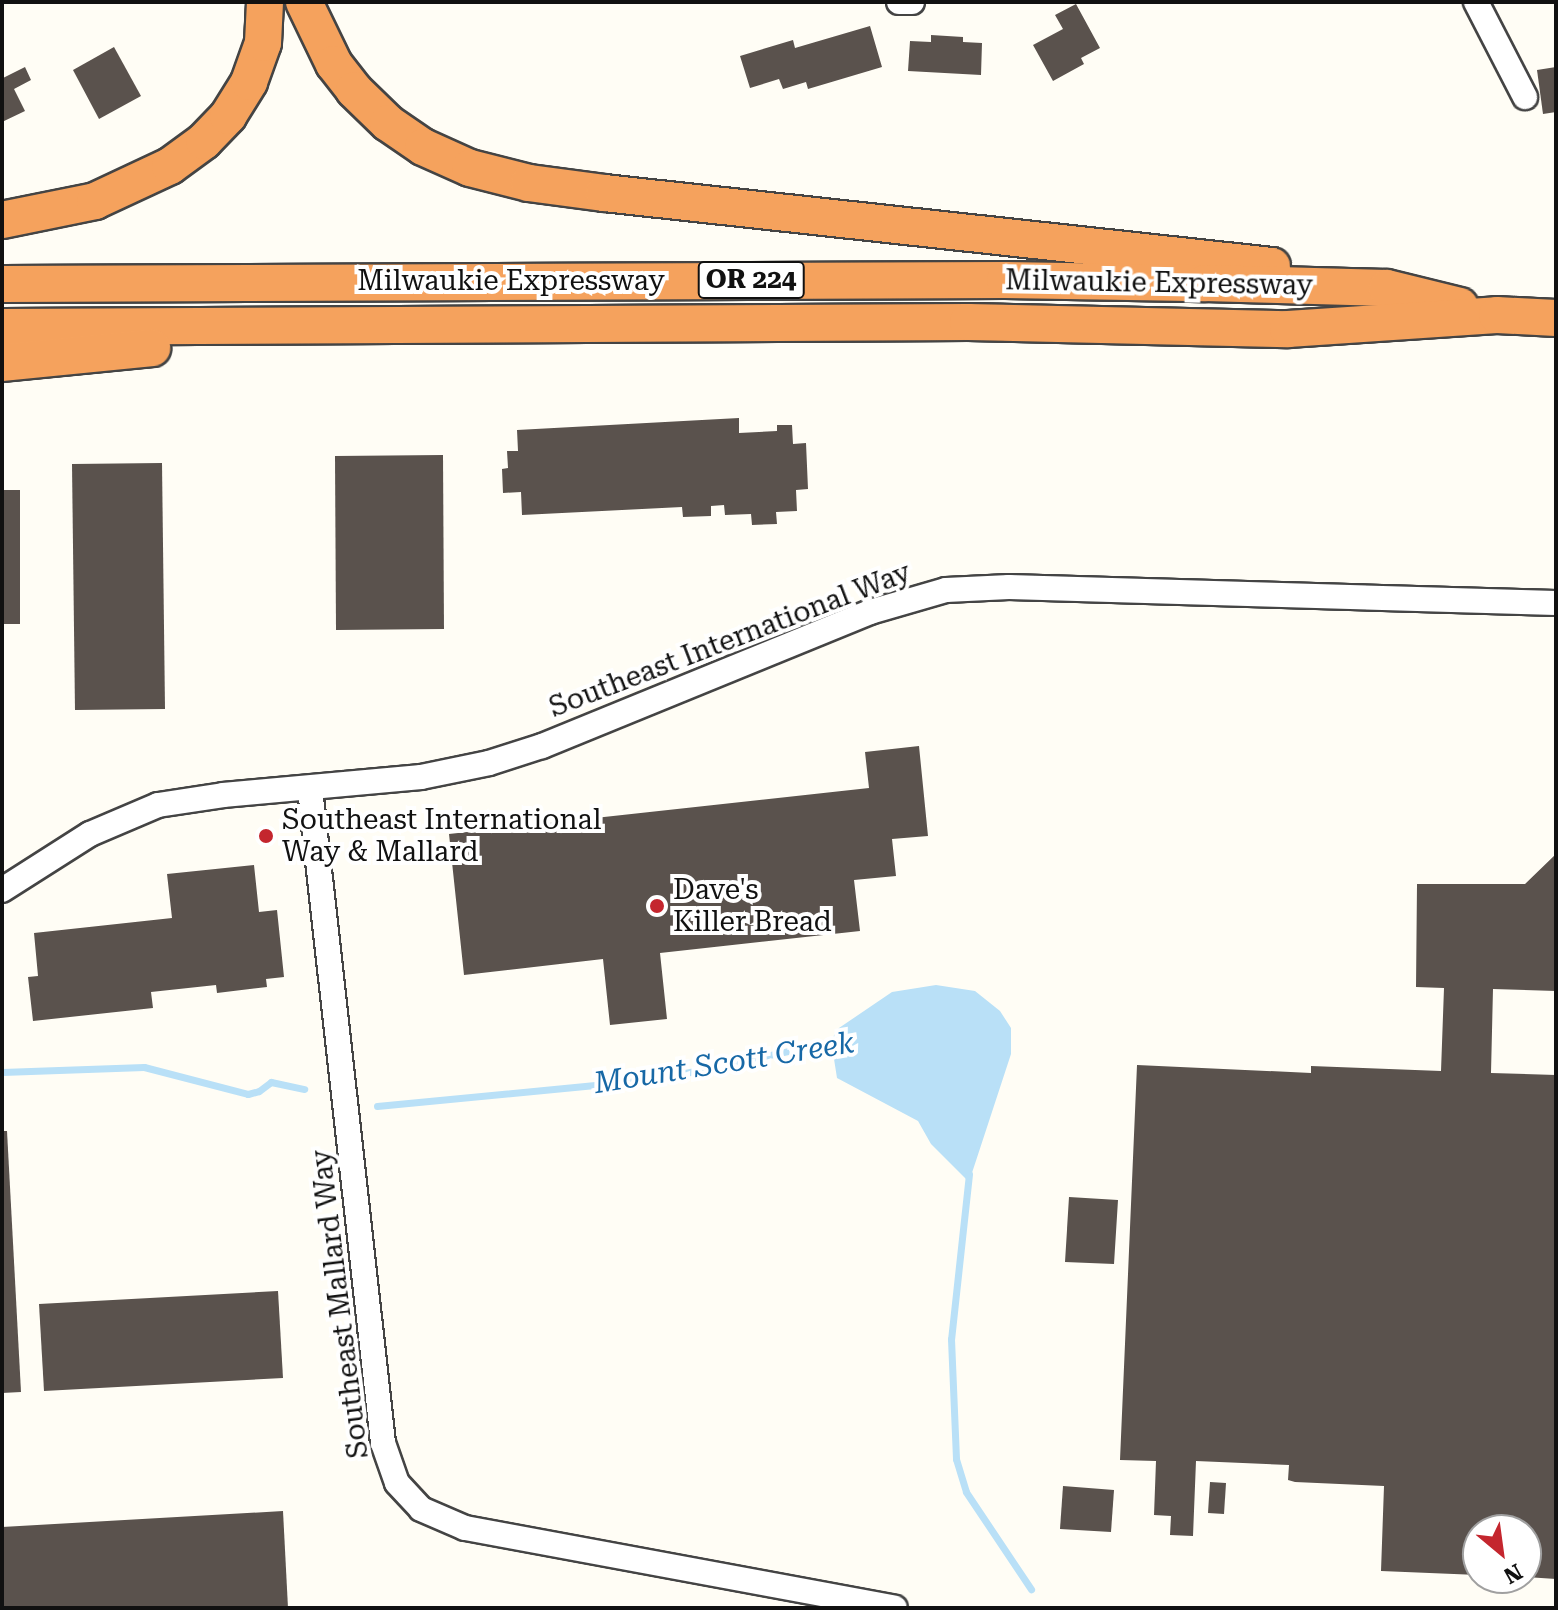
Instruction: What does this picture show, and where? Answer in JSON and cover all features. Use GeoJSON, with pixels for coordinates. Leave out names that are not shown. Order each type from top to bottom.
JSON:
{"type":"FeatureCollection","features":[{"type":"Feature","properties":{"kind":"highway"},"geometry":{"type":"LineString","coordinates":[[2,220],[95,201],[170,166],[204,141],[228,116],[249,82],[263,43],[265,2]]}},
{"type":"Feature","properties":{"kind":"highway"},"geometry":{"type":"LineString","coordinates":[[304,2],[334,64],[354,90],[388,123],[423,147],[470,168],[529,183],[604,193],[1243,260],[1387,288]]}},
{"type":"Feature","properties":{"kind":"highway","name":"Milwaukie Expressway"},"geometry":{"type":"LineString","coordinates":[[2,284],[1005,280],[1387,288],[1497,315]]}},
{"type":"Feature","properties":{"kind":"highway","name":"Milwaukie Expressway"},"geometry":{"type":"LineString","coordinates":[[2,327],[968,322],[1288,329],[1497,315],[1556,318]]}},
{"type":"Feature","properties":{"kind":"highway"},"geometry":{"type":"LineString","coordinates":[[2,363],[382,326]]}},
{"type":"Feature","properties":{"kind":"street"},"geometry":{"type":"LineString","coordinates":[[899,2],[912,2]]}},
{"type":"Feature","properties":{"kind":"street"},"geometry":{"type":"LineString","coordinates":[[1476,2],[1525,97]]}},
{"type":"Feature","properties":{"kind":"street","name":"Southeast International Way"},"geometry":{"type":"LineString","coordinates":[[2,890],[90,834],[158,805],[223,795],[421,777],[525,753],[870,612],[946,590],[1024,587],[1556,603]]}},
{"type":"Feature","properties":{"kind":"street","name":"Southeast Mallard Way"},"geometry":{"type":"LineString","coordinates":[[310,789],[383,1443],[397,1483],[421,1509],[443,1522],[474,1531],[895,1608]]}},
{"type":"Feature","properties":{"kind":"water"},"geometry":{"type":"Polygon","coordinates":[[[936,985],[975,991],[1000,1011],[1011,1028],[1011,1054],[969,1182],[931,1144],[918,1121],[837,1078],[831,1040],[839,1028],[892,992],[936,985]]]}},
{"type":"Feature","properties":{"kind":"building"},"geometry":{"type":"Polygon","coordinates":[[[1076,4],[1100,48],[1081,58],[1084,64],[1053,81],[1033,45],[1063,29],[1055,15],[1076,4]]]}},
{"type":"Feature","properties":{"kind":"building"},"geometry":{"type":"Polygon","coordinates":[[[870,26],[882,67],[808,89],[806,82],[783,89],[779,79],[750,88],[740,56],[793,40],[795,48],[870,26]]]}},
{"type":"Feature","properties":{"kind":"building"},"geometry":{"type":"Polygon","coordinates":[[[931,35],[963,37],[963,42],[982,43],[981,75],[908,71],[910,41],[931,42],[931,35]]]}},
{"type":"Feature","properties":{"kind":"building"},"geometry":{"type":"Polygon","coordinates":[[[114,47],[141,96],[99,119],[73,70],[114,47]]]}},
{"type":"Feature","properties":{"kind":"building"},"geometry":{"type":"Polygon","coordinates":[[[25,67],[31,80],[14,89],[25,111],[2,122],[3,78],[25,67]]]}},
{"type":"Feature","properties":{"kind":"building"},"geometry":{"type":"Polygon","coordinates":[[[1556,67],[1556,112],[1543,114],[1537,70],[1556,67]]]}},
{"type":"Feature","properties":{"kind":"building"},"geometry":{"type":"Polygon","coordinates":[[[739,418],[739,433],[777,431],[777,425],[792,425],[793,444],[806,443],[808,489],[796,490],[797,511],[776,512],[777,524],[752,525],[751,514],[725,515],[724,505],[711,506],[711,516],[683,517],[682,507],[522,515],[521,492],[503,493],[502,469],[508,468],[507,451],[518,451],[517,430],[739,418]]]}},
{"type":"Feature","properties":{"kind":"building"},"geometry":{"type":"Polygon","coordinates":[[[443,455],[444,629],[336,630],[335,456],[443,455]]]}},
{"type":"Feature","properties":{"kind":"building"},"geometry":{"type":"Polygon","coordinates":[[[162,463],[165,709],[75,710],[72,464],[162,463]]]}},
{"type":"Feature","properties":{"kind":"building"},"geometry":{"type":"Polygon","coordinates":[[[2,490],[20,490],[20,624],[2,624],[2,490]]]}},
{"type":"Feature","properties":{"kind":"building","name":"Dave's Killer Bread"},"geometry":{"type":"Polygon","coordinates":[[[919,746],[928,836],[892,839],[896,876],[854,880],[860,931],[660,953],[667,1019],[610,1025],[603,959],[464,975],[449,834],[869,788],[865,752],[919,746]]]}},
{"type":"Feature","properties":{"kind":"building"},"geometry":{"type":"Polygon","coordinates":[[[1556,854],[1556,991],[1493,989],[1491,1073],[1556,1075],[1556,1579],[1542,1578],[1542,1514],[1462,1514],[1462,1574],[1381,1571],[1384,1486],[1295,1482],[1288,1480],[1289,1465],[1196,1461],[1193,1536],[1170,1535],[1171,1516],[1154,1515],[1156,1461],[1120,1460],[1137,1065],[1311,1073],[1311,1066],[1441,1071],[1444,988],[1416,987],[1417,884],[1525,884],[1556,854]]]}},
{"type":"Feature","properties":{"kind":"building"},"geometry":{"type":"Polygon","coordinates":[[[254,865],[259,912],[277,910],[284,977],[266,979],[267,987],[217,993],[216,985],[151,992],[153,1008],[33,1021],[28,977],[38,976],[34,933],[172,918],[167,874],[254,865]]]}},
{"type":"Feature","properties":{"kind":"building"},"geometry":{"type":"Polygon","coordinates":[[[2,1131],[7,1131],[21,1392],[2,1393],[2,1131]]]}},
{"type":"Feature","properties":{"kind":"building"},"geometry":{"type":"Polygon","coordinates":[[[1069,1197],[1118,1200],[1114,1264],[1065,1262],[1069,1197]]]}},
{"type":"Feature","properties":{"kind":"building"},"geometry":{"type":"Polygon","coordinates":[[[278,1291],[283,1378],[44,1391],[39,1304],[278,1291]]]}},
{"type":"Feature","properties":{"kind":"building"},"geometry":{"type":"Polygon","coordinates":[[[1210,1482],[1226,1483],[1224,1514],[1208,1513],[1210,1482]]]}},
{"type":"Feature","properties":{"kind":"building"},"geometry":{"type":"Polygon","coordinates":[[[1063,1486],[1114,1490],[1111,1532],[1060,1529],[1063,1486]]]}},
{"type":"Feature","properties":{"kind":"building"},"geometry":{"type":"Polygon","coordinates":[[[283,1511],[288,1608],[2,1608],[2,1527],[283,1511]]]}},
{"type":"Feature","properties":{"kind":"waterway","name":"Mount Scott Creek"},"geometry":{"type":"LineString","coordinates":[[377,1106],[657,1079],[841,1040]]}},
{"type":"Feature","properties":{"kind":"waterway","name":"Mount Scott Creek"},"geometry":{"type":"LineString","coordinates":[[2,1072],[144,1067],[248,1094],[259,1091],[271,1082],[304,1089]]}},
{"type":"Feature","properties":{"kind":"waterway","name":"Mount Scott Creek"},"geometry":{"type":"LineString","coordinates":[[969,1174],[951,1339],[956,1459],[966,1492],[1031,1589]]}},
{"type":"Feature","properties":{"kind":"place","name":"Southeast International Way & Mallard"},"geometry":{"type":"Point","coordinates":[266,836]}},
{"type":"Feature","properties":{"kind":"place","name":"Dave's Killer Bread"},"geometry":{"type":"Point","coordinates":[657,906]}}]}
